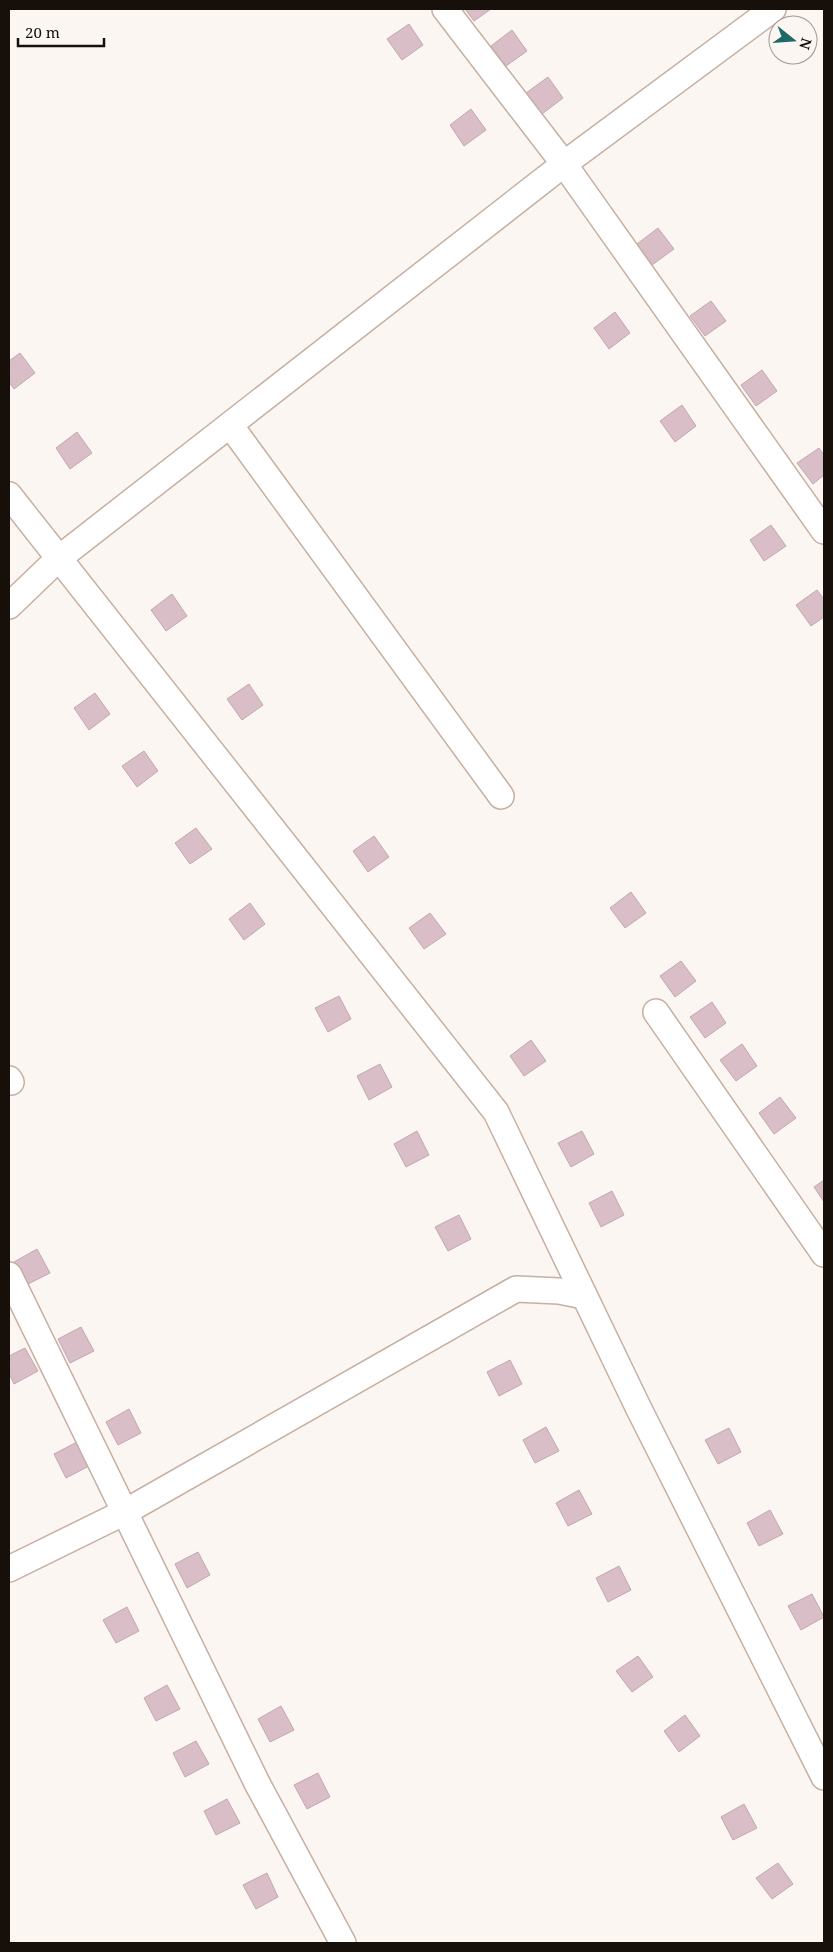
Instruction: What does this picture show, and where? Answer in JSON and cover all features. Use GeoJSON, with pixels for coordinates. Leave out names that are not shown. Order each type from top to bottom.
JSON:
{"type":"FeatureCollection","features":[{"type":"Feature","properties":{"kind":"street"},"geometry":{"type":"LineString","coordinates":[[445,9],[564,164],[824,531]]}},
{"type":"Feature","properties":{"kind":"street"},"geometry":{"type":"LineString","coordinates":[[9,606],[58,559],[564,164],[765,11]]}},
{"type":"Feature","properties":{"kind":"street"},"geometry":{"type":"LineString","coordinates":[[230,425],[501,796]]}},
{"type":"Feature","properties":{"kind":"street"},"geometry":{"type":"LineString","coordinates":[[9,495],[496,1112],[584,1296],[824,1777]]}},
{"type":"Feature","properties":{"kind":"street"},"geometry":{"type":"LineString","coordinates":[[656,1012],[824,1254]]}},
{"type":"Feature","properties":{"kind":"street"},"geometry":{"type":"LineString","coordinates":[[9,1275],[257,1783],[343,1943]]}},
{"type":"Feature","properties":{"kind":"street"},"geometry":{"type":"LineString","coordinates":[[9,1569],[124,1512],[516,1289],[559,1291],[584,1296]]}},
{"type":"Feature","properties":{"kind":"building"},"geometry":{"type":"Polygon","coordinates":[[[465,9],[491,9],[474,21],[465,9]]]}},
{"type":"Feature","properties":{"kind":"building"},"geometry":{"type":"Polygon","coordinates":[[[409,24],[423,45],[402,60],[387,39],[409,24]]]}},
{"type":"Feature","properties":{"kind":"building"},"geometry":{"type":"Polygon","coordinates":[[[512,30],[527,51],[506,66],[491,46],[512,30]]]}},
{"type":"Feature","properties":{"kind":"building"},"geometry":{"type":"Polygon","coordinates":[[[548,77],[563,98],[542,114],[526,93],[548,77]]]}},
{"type":"Feature","properties":{"kind":"building"},"geometry":{"type":"Polygon","coordinates":[[[471,109],[486,130],[464,146],[450,125],[471,109]]]}},
{"type":"Feature","properties":{"kind":"building"},"geometry":{"type":"Polygon","coordinates":[[[658,228],[674,249],[652,265],[637,244],[658,228]]]}},
{"type":"Feature","properties":{"kind":"building"},"geometry":{"type":"Polygon","coordinates":[[[711,301],[726,321],[705,336],[690,316],[711,301]]]}},
{"type":"Feature","properties":{"kind":"building"},"geometry":{"type":"Polygon","coordinates":[[[615,312],[630,333],[609,349],[594,328],[615,312]]]}},
{"type":"Feature","properties":{"kind":"building"},"geometry":{"type":"Polygon","coordinates":[[[20,353],[35,373],[14,389],[9,382],[9,361],[20,353]]]}},
{"type":"Feature","properties":{"kind":"building"},"geometry":{"type":"Polygon","coordinates":[[[762,370],[777,391],[756,406],[741,385],[762,370]]]}},
{"type":"Feature","properties":{"kind":"building"},"geometry":{"type":"Polygon","coordinates":[[[682,405],[696,426],[675,442],[660,421],[682,405]]]}},
{"type":"Feature","properties":{"kind":"building"},"geometry":{"type":"Polygon","coordinates":[[[77,432],[92,453],[70,469],[56,448],[77,432]]]}},
{"type":"Feature","properties":{"kind":"building"},"geometry":{"type":"Polygon","coordinates":[[[819,448],[824,455],[824,475],[813,484],[797,463],[819,448]]]}},
{"type":"Feature","properties":{"kind":"building"},"geometry":{"type":"Polygon","coordinates":[[[771,525],[786,546],[764,561],[750,540],[771,525]]]}},
{"type":"Feature","properties":{"kind":"building"},"geometry":{"type":"Polygon","coordinates":[[[817,590],[824,599],[824,617],[811,626],[796,605],[817,590]]]}},
{"type":"Feature","properties":{"kind":"building"},"geometry":{"type":"Polygon","coordinates":[[[172,594],[187,616],[166,631],[151,610],[172,594]]]}},
{"type":"Feature","properties":{"kind":"building"},"geometry":{"type":"Polygon","coordinates":[[[249,684],[263,705],[242,720],[227,699],[249,684]]]}},
{"type":"Feature","properties":{"kind":"building"},"geometry":{"type":"Polygon","coordinates":[[[95,693],[110,714],[89,730],[74,708],[95,693]]]}},
{"type":"Feature","properties":{"kind":"building"},"geometry":{"type":"Polygon","coordinates":[[[144,751],[158,771],[137,787],[122,766],[144,751]]]}},
{"type":"Feature","properties":{"kind":"building"},"geometry":{"type":"Polygon","coordinates":[[[196,828],[212,849],[190,864],[175,843],[196,828]]]}},
{"type":"Feature","properties":{"kind":"building"},"geometry":{"type":"Polygon","coordinates":[[[374,836],[389,857],[368,872],[353,851],[374,836]]]}},
{"type":"Feature","properties":{"kind":"building"},"geometry":{"type":"Polygon","coordinates":[[[631,892],[646,913],[625,928],[610,908],[631,892]]]}},
{"type":"Feature","properties":{"kind":"building"},"geometry":{"type":"Polygon","coordinates":[[[250,903],[265,924],[244,940],[229,919],[250,903]]]}},
{"type":"Feature","properties":{"kind":"building"},"geometry":{"type":"Polygon","coordinates":[[[430,913],[446,934],[424,949],[409,928],[430,913]]]}},
{"type":"Feature","properties":{"kind":"building"},"geometry":{"type":"Polygon","coordinates":[[[681,961],[696,981],[675,997],[660,976],[681,961]]]}},
{"type":"Feature","properties":{"kind":"building"},"geometry":{"type":"Polygon","coordinates":[[[339,996],[351,1019],[328,1032],[315,1008],[339,996]]]}},
{"type":"Feature","properties":{"kind":"building"},"geometry":{"type":"Polygon","coordinates":[[[712,1002],[726,1023],[705,1038],[690,1017],[712,1002]]]}},
{"type":"Feature","properties":{"kind":"building"},"geometry":{"type":"Polygon","coordinates":[[[531,1040],[546,1061],[524,1076],[510,1056],[531,1040]]]}},
{"type":"Feature","properties":{"kind":"building"},"geometry":{"type":"Polygon","coordinates":[[[742,1044],[757,1066],[736,1081],[720,1060],[742,1044]]]}},
{"type":"Feature","properties":{"kind":"building"},"geometry":{"type":"Polygon","coordinates":[[[380,1064],[392,1087],[369,1100],[357,1076],[380,1064]]]}},
{"type":"Feature","properties":{"kind":"building"},"geometry":{"type":"Polygon","coordinates":[[[780,1097],[796,1118],[774,1134],[759,1113],[780,1097]]]}},
{"type":"Feature","properties":{"kind":"building"},"geometry":{"type":"Polygon","coordinates":[[[417,1131],[429,1155],[406,1167],[394,1144],[417,1131]]]}},
{"type":"Feature","properties":{"kind":"building"},"geometry":{"type":"Polygon","coordinates":[[[582,1131],[594,1154],[571,1167],[558,1143],[582,1131]]]}},
{"type":"Feature","properties":{"kind":"building"},"geometry":{"type":"Polygon","coordinates":[[[824,1180],[824,1202],[814,1187],[824,1180]]]}},
{"type":"Feature","properties":{"kind":"building"},"geometry":{"type":"Polygon","coordinates":[[[612,1191],[624,1215],[601,1227],[589,1203],[612,1191]]]}},
{"type":"Feature","properties":{"kind":"building"},"geometry":{"type":"Polygon","coordinates":[[[459,1215],[471,1239],[448,1251],[435,1227],[459,1215]]]}},
{"type":"Feature","properties":{"kind":"building"},"geometry":{"type":"Polygon","coordinates":[[[37,1249],[50,1273],[26,1285],[14,1262],[37,1249]]]}},
{"type":"Feature","properties":{"kind":"building"},"geometry":{"type":"Polygon","coordinates":[[[81,1327],[94,1351],[70,1363],[58,1339],[81,1327]]]}},
{"type":"Feature","properties":{"kind":"building"},"geometry":{"type":"Polygon","coordinates":[[[25,1348],[38,1371],[14,1384],[9,1373],[9,1356],[25,1348]]]}},
{"type":"Feature","properties":{"kind":"building"},"geometry":{"type":"Polygon","coordinates":[[[510,1360],[522,1384],[499,1396],[487,1372],[510,1360]]]}},
{"type":"Feature","properties":{"kind":"building"},"geometry":{"type":"Polygon","coordinates":[[[129,1409],[141,1433],[118,1445],[106,1422],[129,1409]]]}},
{"type":"Feature","properties":{"kind":"building"},"geometry":{"type":"Polygon","coordinates":[[[546,1427],[559,1451],[535,1463],[523,1440],[546,1427]]]}},
{"type":"Feature","properties":{"kind":"building"},"geometry":{"type":"Polygon","coordinates":[[[729,1428],[741,1452],[718,1464],[705,1440],[729,1428]]]}},
{"type":"Feature","properties":{"kind":"building"},"geometry":{"type":"Polygon","coordinates":[[[77,1442],[89,1466],[66,1478],[54,1454],[77,1442]]]}},
{"type":"Feature","properties":{"kind":"building"},"geometry":{"type":"Polygon","coordinates":[[[579,1490],[592,1514],[568,1526],[556,1503],[579,1490]]]}},
{"type":"Feature","properties":{"kind":"building"},"geometry":{"type":"Polygon","coordinates":[[[770,1510],[783,1534],[759,1546],[747,1523],[770,1510]]]}},
{"type":"Feature","properties":{"kind":"building"},"geometry":{"type":"Polygon","coordinates":[[[198,1552],[210,1575],[187,1588],[175,1564],[198,1552]]]}},
{"type":"Feature","properties":{"kind":"building"},"geometry":{"type":"Polygon","coordinates":[[[619,1566],[631,1590],[608,1602],[596,1578],[619,1566]]]}},
{"type":"Feature","properties":{"kind":"building"},"geometry":{"type":"Polygon","coordinates":[[[812,1594],[824,1617],[801,1630],[788,1606],[812,1594]]]}},
{"type":"Feature","properties":{"kind":"building"},"geometry":{"type":"Polygon","coordinates":[[[127,1607],[139,1631],[116,1643],[103,1620],[127,1607]]]}},
{"type":"Feature","properties":{"kind":"building"},"geometry":{"type":"Polygon","coordinates":[[[638,1656],[653,1677],[632,1692],[616,1671],[638,1656]]]}},
{"type":"Feature","properties":{"kind":"building"},"geometry":{"type":"Polygon","coordinates":[[[167,1685],[180,1709],[156,1721],[144,1698],[167,1685]]]}},
{"type":"Feature","properties":{"kind":"building"},"geometry":{"type":"Polygon","coordinates":[[[281,1706],[294,1730],[270,1742],[258,1719],[281,1706]]]}},
{"type":"Feature","properties":{"kind":"building"},"geometry":{"type":"Polygon","coordinates":[[[685,1715],[700,1736],[679,1752],[664,1731],[685,1715]]]}},
{"type":"Feature","properties":{"kind":"building"},"geometry":{"type":"Polygon","coordinates":[[[196,1741],[209,1764],[185,1777],[173,1753],[196,1741]]]}},
{"type":"Feature","properties":{"kind":"building"},"geometry":{"type":"Polygon","coordinates":[[[318,1773],[330,1797],[307,1809],[294,1785],[318,1773]]]}},
{"type":"Feature","properties":{"kind":"building"},"geometry":{"type":"Polygon","coordinates":[[[227,1799],[240,1823],[216,1835],[204,1811],[227,1799]]]}},
{"type":"Feature","properties":{"kind":"building"},"geometry":{"type":"Polygon","coordinates":[[[744,1804],[757,1828],[733,1840],[721,1817],[744,1804]]]}},
{"type":"Feature","properties":{"kind":"building"},"geometry":{"type":"Polygon","coordinates":[[[778,1863],[793,1884],[772,1899],[756,1878],[778,1863]]]}},
{"type":"Feature","properties":{"kind":"building"},"geometry":{"type":"Polygon","coordinates":[[[267,1873],[278,1897],[256,1909],[243,1885],[267,1873]]]}}]}
